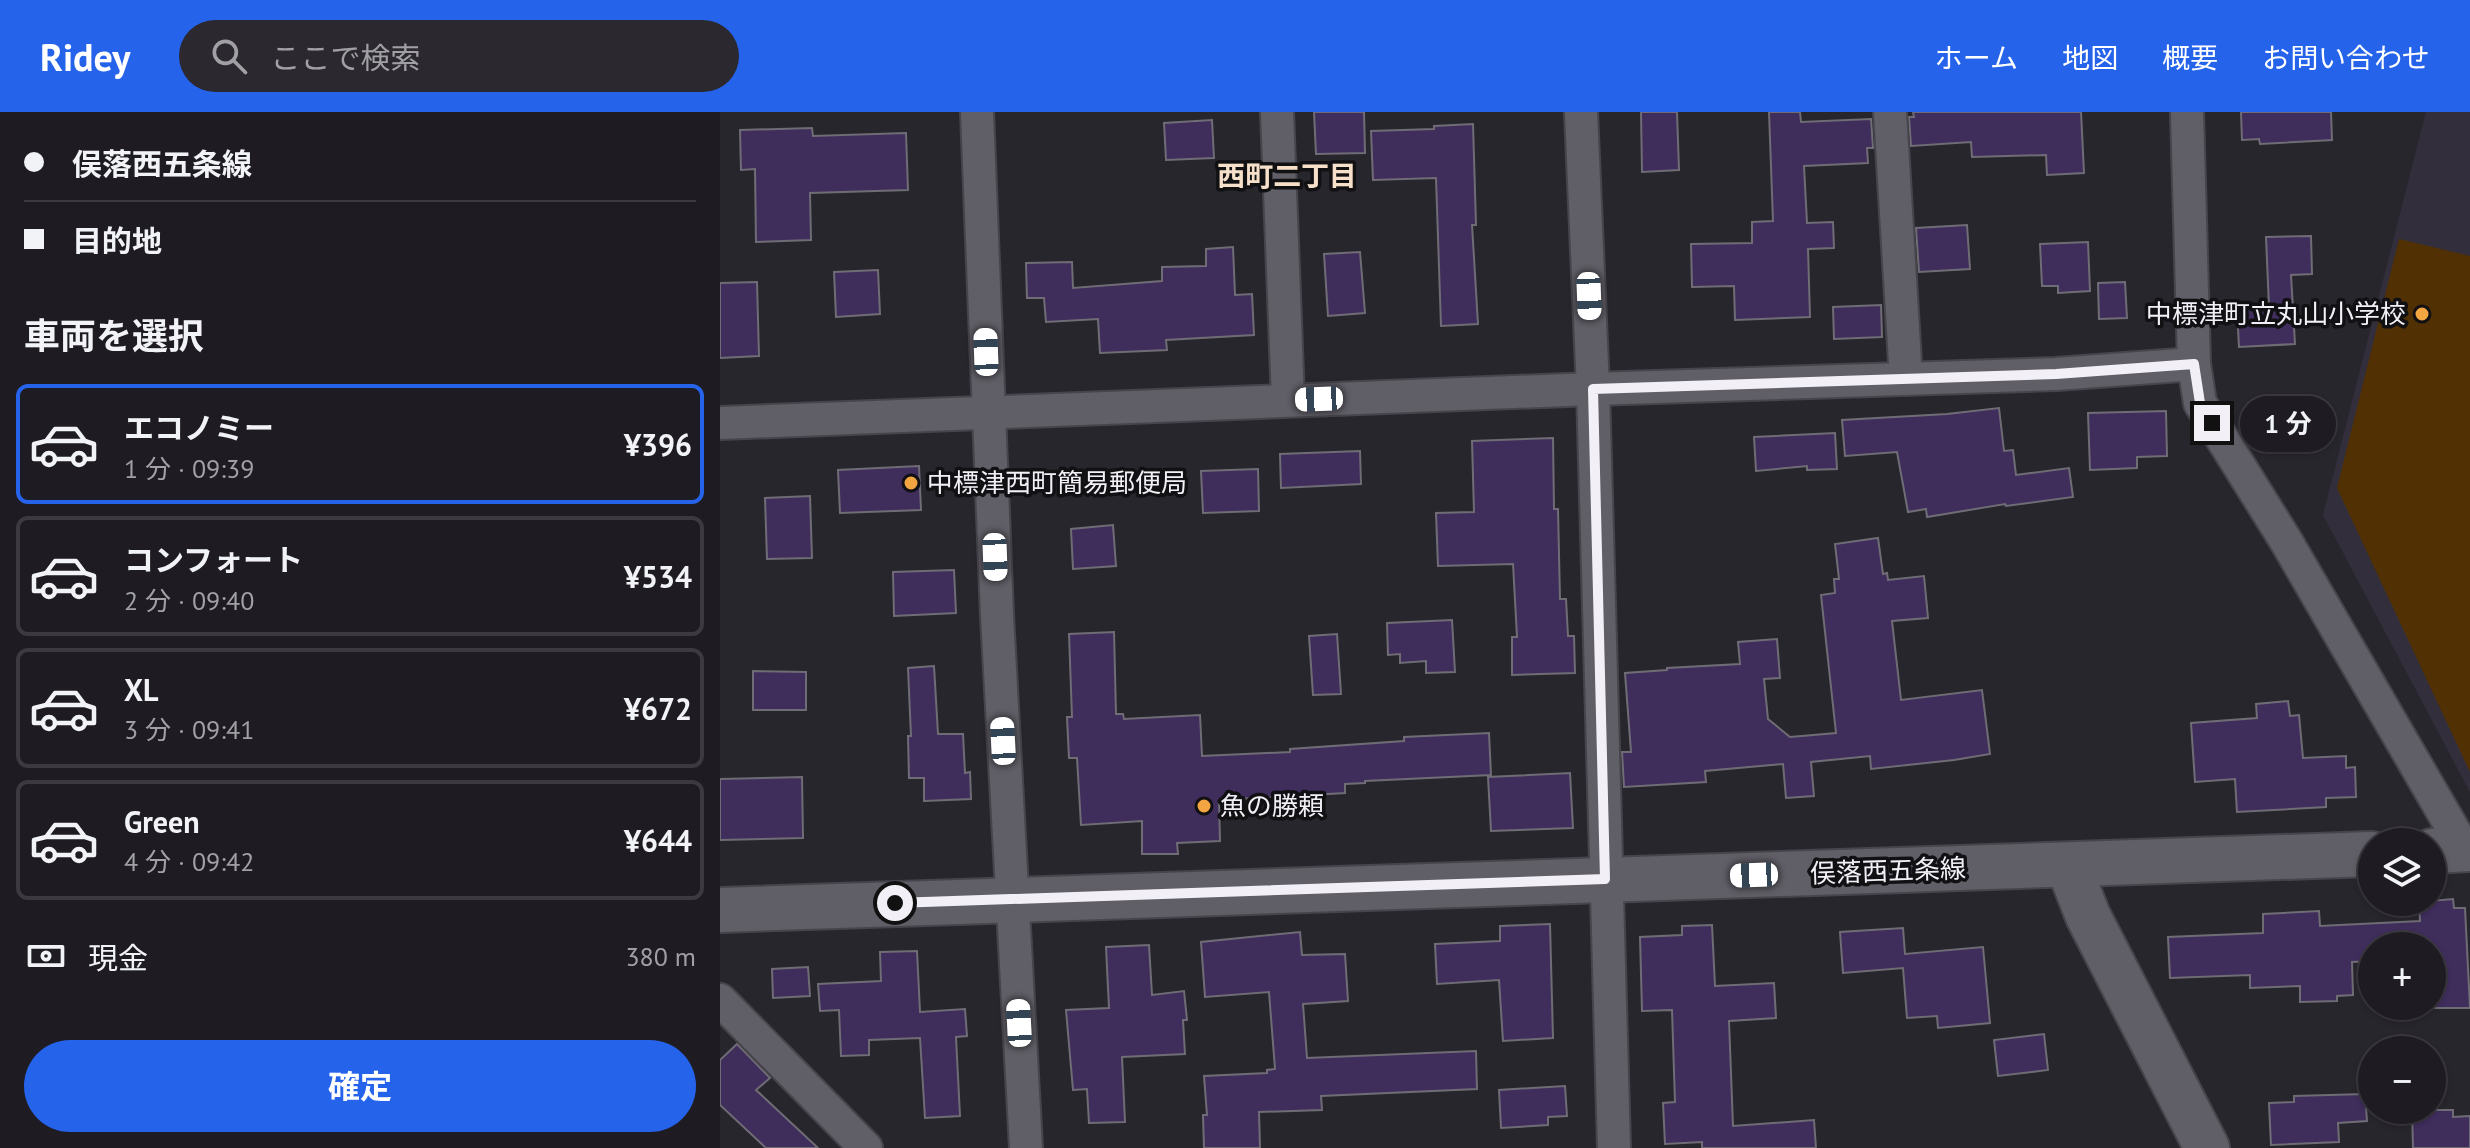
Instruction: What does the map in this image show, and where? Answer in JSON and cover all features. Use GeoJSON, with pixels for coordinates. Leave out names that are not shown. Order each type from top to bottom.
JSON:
{"type":"FeatureCollection","features":[{"type":"Feature","properties":{"kind":"main road","name":"俣落西五条線"},"geometry":{"type":"LineString","coordinates":[[720,910],[2358,855]]}},
{"type":"Feature","properties":{"kind":"main road"},"geometry":{"type":"LineString","coordinates":[[2068,865],[2088,916],[2207,1148]]}},
{"type":"Feature","properties":{"kind":"street"},"geometry":{"type":"LineString","coordinates":[[977,112],[1011,899],[1026,1148]]}},
{"type":"Feature","properties":{"kind":"street"},"geometry":{"type":"LineString","coordinates":[[1277,112],[1288,400]]}},
{"type":"Feature","properties":{"kind":"street"},"geometry":{"type":"LineString","coordinates":[[1581,112],[1593,389],[1614,1148]]}},
{"type":"Feature","properties":{"kind":"street"},"geometry":{"type":"LineString","coordinates":[[1890,112],[1906,379]]}},
{"type":"Feature","properties":{"kind":"street"},"geometry":{"type":"LineString","coordinates":[[2187,112],[2194,364],[2200,403],[2286,541],[2456,850]]}},
{"type":"Feature","properties":{"kind":"street"},"geometry":{"type":"LineString","coordinates":[[720,423],[2056,374],[2194,364]]}},
{"type":"Feature","properties":{"kind":"street"},"geometry":{"type":"LineString","coordinates":[[721,1003],[866,1148]]}},
{"type":"Feature","properties":{"kind":"shaded area","name":"中標津町立丸山小学校"},"geometry":{"type":"Polygon","coordinates":[[[2426,112],[2470,112],[2470,792],[2323,515],[2426,112]]]}},
{"type":"Feature","properties":{"kind":"shaded area","name":"中標津町立丸山小学校"},"geometry":{"type":"Polygon","coordinates":[[[2399,239],[2470,256],[2470,772],[2337,488],[2399,239]]]}},
{"type":"Feature","properties":{"kind":"building"},"geometry":{"type":"Polygon","coordinates":[[[1314,112],[1364,112],[1365,153],[1316,154],[1314,112]]]}},
{"type":"Feature","properties":{"kind":"building"},"geometry":{"type":"Polygon","coordinates":[[[1641,112],[1677,112],[1679,170],[1642,172],[1641,112]]]}},
{"type":"Feature","properties":{"kind":"building"},"geometry":{"type":"Polygon","coordinates":[[[1769,112],[1800,112],[1801,122],[1871,119],[1873,148],[1867,148],[1868,163],[1804,166],[1807,223],[1833,222],[1834,248],[1808,249],[1810,317],[1735,320],[1734,286],[1692,287],[1691,244],[1752,243],[1752,222],[1773,221],[1769,112]]]}},
{"type":"Feature","properties":{"kind":"building"},"geometry":{"type":"Polygon","coordinates":[[[1913,112],[2081,112],[2084,173],[2047,175],[2046,155],[1972,157],[1971,142],[1911,146],[1909,117],[1914,117],[1913,112]]]}},
{"type":"Feature","properties":{"kind":"building"},"geometry":{"type":"Polygon","coordinates":[[[2241,112],[2331,112],[2332,140],[2260,144],[2259,139],[2242,140],[2241,112]]]}},
{"type":"Feature","properties":{"kind":"building"},"geometry":{"type":"Polygon","coordinates":[[[1212,120],[1214,158],[1166,160],[1164,123],[1212,120]]]}},
{"type":"Feature","properties":{"kind":"building"},"geometry":{"type":"Polygon","coordinates":[[[1473,124],[1476,225],[1472,225],[1478,324],[1441,326],[1436,178],[1373,180],[1371,131],[1473,124]]]}},
{"type":"Feature","properties":{"kind":"building"},"geometry":{"type":"Polygon","coordinates":[[[812,128],[813,136],[906,133],[908,190],[810,193],[811,240],[756,242],[755,169],[741,170],[740,130],[812,128]]]}},
{"type":"Feature","properties":{"kind":"building"},"geometry":{"type":"Polygon","coordinates":[[[1967,225],[1970,269],[1919,272],[1916,228],[1967,225]]]}},
{"type":"Feature","properties":{"kind":"building"},"geometry":{"type":"Polygon","coordinates":[[[2311,236],[2312,274],[2291,275],[2295,344],[2239,347],[2237,309],[2269,307],[2266,237],[2311,236]]]}},
{"type":"Feature","properties":{"kind":"building"},"geometry":{"type":"Polygon","coordinates":[[[2088,242],[2090,291],[2058,293],[2058,286],[2042,286],[2040,244],[2088,242]]]}},
{"type":"Feature","properties":{"kind":"building"},"geometry":{"type":"Polygon","coordinates":[[[1233,247],[1235,295],[1252,294],[1254,335],[1166,340],[1167,350],[1100,353],[1098,319],[1046,322],[1044,298],[1027,298],[1026,263],[1072,262],[1073,288],[1162,281],[1162,267],[1206,266],[1206,249],[1233,247]]]}},
{"type":"Feature","properties":{"kind":"building"},"geometry":{"type":"Polygon","coordinates":[[[1360,252],[1365,313],[1328,316],[1324,254],[1360,252]]]}},
{"type":"Feature","properties":{"kind":"building"},"geometry":{"type":"Polygon","coordinates":[[[878,270],[880,314],[836,317],[834,272],[878,270]]]}},
{"type":"Feature","properties":{"kind":"building"},"geometry":{"type":"Polygon","coordinates":[[[757,282],[759,356],[720,358],[720,283],[757,282]]]}},
{"type":"Feature","properties":{"kind":"building"},"geometry":{"type":"Polygon","coordinates":[[[2125,282],[2127,318],[2099,319],[2098,283],[2125,282]]]}},
{"type":"Feature","properties":{"kind":"building"},"geometry":{"type":"Polygon","coordinates":[[[1881,305],[1882,337],[1834,339],[1833,307],[1881,305]]]}},
{"type":"Feature","properties":{"kind":"building"},"geometry":{"type":"Polygon","coordinates":[[[1999,408],[2004,451],[2013,450],[2016,475],[2069,468],[2073,497],[1927,517],[1926,509],[1908,512],[1897,452],[1845,456],[1842,420],[1999,408]]]}},
{"type":"Feature","properties":{"kind":"building"},"geometry":{"type":"Polygon","coordinates":[[[2166,411],[2167,456],[2137,457],[2137,468],[2090,470],[2088,413],[2166,411]]]}},
{"type":"Feature","properties":{"kind":"building"},"geometry":{"type":"Polygon","coordinates":[[[1835,433],[1837,469],[1807,470],[1807,466],[1756,471],[1754,437],[1835,433]]]}},
{"type":"Feature","properties":{"kind":"building"},"geometry":{"type":"Polygon","coordinates":[[[1553,438],[1560,599],[1566,599],[1568,636],[1574,636],[1575,673],[1512,675],[1512,637],[1517,637],[1513,564],[1438,566],[1436,513],[1474,512],[1472,441],[1553,438]]]}},
{"type":"Feature","properties":{"kind":"building"},"geometry":{"type":"Polygon","coordinates":[[[1360,451],[1361,484],[1281,488],[1280,454],[1360,451]]]}},
{"type":"Feature","properties":{"kind":"building"},"geometry":{"type":"Polygon","coordinates":[[[919,466],[921,510],[840,513],[838,470],[919,466]]]}},
{"type":"Feature","properties":{"kind":"building"},"geometry":{"type":"Polygon","coordinates":[[[1258,469],[1259,511],[1203,513],[1201,471],[1258,469]]]}},
{"type":"Feature","properties":{"kind":"building"},"geometry":{"type":"Polygon","coordinates":[[[810,496],[812,558],[767,559],[765,498],[810,496]]]}},
{"type":"Feature","properties":{"kind":"building"},"geometry":{"type":"Polygon","coordinates":[[[1113,525],[1116,566],[1073,569],[1071,529],[1113,525]]]}},
{"type":"Feature","properties":{"kind":"building"},"geometry":{"type":"Polygon","coordinates":[[[1878,538],[1883,574],[1887,573],[1888,580],[1924,576],[1928,618],[1892,621],[1901,700],[1982,690],[1990,754],[1871,769],[1870,756],[1811,762],[1814,796],[1786,798],[1783,764],[1705,771],[1706,782],[1624,787],[1622,752],[1631,752],[1625,673],[1740,664],[1738,642],[1777,639],[1780,678],[1764,679],[1768,719],[1790,737],[1836,733],[1821,595],[1835,593],[1834,579],[1839,579],[1835,544],[1878,538]]]}},
{"type":"Feature","properties":{"kind":"building"},"geometry":{"type":"Polygon","coordinates":[[[954,570],[956,613],[894,616],[893,572],[954,570]]]}},
{"type":"Feature","properties":{"kind":"building"},"geometry":{"type":"Polygon","coordinates":[[[1452,620],[1455,672],[1426,673],[1426,661],[1400,663],[1400,654],[1388,655],[1387,623],[1452,620]]]}},
{"type":"Feature","properties":{"kind":"building"},"geometry":{"type":"Polygon","coordinates":[[[1114,632],[1116,714],[1123,714],[1124,719],[1200,715],[1202,756],[1290,752],[1290,749],[1404,741],[1404,737],[1489,733],[1491,775],[1365,781],[1345,784],[1345,793],[1219,800],[1220,841],[1177,843],[1178,854],[1142,854],[1142,821],[1081,825],[1077,758],[1069,758],[1067,717],[1072,717],[1069,634],[1114,632]]]}},
{"type":"Feature","properties":{"kind":"building"},"geometry":{"type":"Polygon","coordinates":[[[1337,634],[1341,694],[1313,695],[1309,636],[1337,634]]]}},
{"type":"Feature","properties":{"kind":"building"},"geometry":{"type":"Polygon","coordinates":[[[934,666],[938,734],[963,734],[965,773],[970,772],[971,799],[924,801],[924,778],[909,778],[908,668],[934,666]]]}},
{"type":"Feature","properties":{"kind":"building"},"geometry":{"type":"Polygon","coordinates":[[[753,671],[806,672],[806,710],[753,710],[753,671]]]}},
{"type":"Feature","properties":{"kind":"building"},"geometry":{"type":"Polygon","coordinates":[[[2288,701],[2290,716],[2299,715],[2303,758],[2346,756],[2346,768],[2355,767],[2356,797],[2326,798],[2326,807],[2237,812],[2235,779],[2195,782],[2191,723],[2257,718],[2256,704],[2288,701]]]}},
{"type":"Feature","properties":{"kind":"building"},"geometry":{"type":"Polygon","coordinates":[[[1570,773],[1573,828],[1491,831],[1488,777],[1570,773]]]}},
{"type":"Feature","properties":{"kind":"building"},"geometry":{"type":"Polygon","coordinates":[[[802,777],[803,838],[720,840],[720,779],[802,777]]]}},
{"type":"Feature","properties":{"kind":"building"},"geometry":{"type":"Polygon","coordinates":[[[2453,899],[2454,908],[2465,908],[2470,1008],[2446,1008],[2446,932],[2358,932],[2358,962],[2352,962],[2353,995],[2337,996],[2337,1001],[2300,1002],[2300,986],[2250,988],[2250,975],[2170,978],[2168,937],[2263,933],[2263,914],[2319,911],[2320,926],[2420,921],[2420,916],[2446,916],[2446,900],[2453,899]]]}},
{"type":"Feature","properties":{"kind":"building"},"geometry":{"type":"Polygon","coordinates":[[[1550,924],[1553,1038],[1503,1041],[1499,980],[1437,984],[1435,944],[1500,941],[1500,926],[1550,924]]]}},
{"type":"Feature","properties":{"kind":"building"},"geometry":{"type":"Polygon","coordinates":[[[1712,925],[1715,986],[1774,983],[1776,1018],[1729,1021],[1733,1126],[1814,1120],[1816,1148],[1702,1148],[1702,1142],[1665,1144],[1663,1103],[1675,1102],[1672,1010],[1642,1011],[1640,937],[1682,935],[1682,926],[1712,925]]]}},
{"type":"Feature","properties":{"kind":"building"},"geometry":{"type":"Polygon","coordinates":[[[1903,928],[1905,954],[1983,947],[1990,1023],[1938,1028],[1937,1016],[1907,1018],[1903,968],[1843,973],[1840,932],[1903,928]]]}},
{"type":"Feature","properties":{"kind":"building"},"geometry":{"type":"Polygon","coordinates":[[[1300,932],[1302,955],[1345,954],[1348,1001],[1303,1004],[1307,1058],[1476,1051],[1477,1089],[1321,1096],[1322,1110],[1259,1112],[1260,1148],[1204,1148],[1203,1115],[1207,1115],[1204,1076],[1267,1073],[1267,1070],[1275,1069],[1269,992],[1205,997],[1201,942],[1300,932]]]}},
{"type":"Feature","properties":{"kind":"building"},"geometry":{"type":"Polygon","coordinates":[[[1149,945],[1152,995],[1184,991],[1187,1020],[1183,1020],[1185,1054],[1122,1057],[1125,1122],[1089,1123],[1087,1089],[1073,1090],[1066,1010],[1109,1008],[1106,947],[1149,945]]]}},
{"type":"Feature","properties":{"kind":"building"},"geometry":{"type":"Polygon","coordinates":[[[917,951],[920,1012],[965,1009],[967,1036],[956,1037],[960,1116],[925,1118],[920,1038],[869,1040],[869,1055],[841,1056],[839,1010],[820,1011],[818,984],[881,981],[880,952],[917,951]]]}},
{"type":"Feature","properties":{"kind":"building"},"geometry":{"type":"Polygon","coordinates":[[[808,967],[810,996],[773,998],[772,969],[808,967]]]}},
{"type":"Feature","properties":{"kind":"building"},"geometry":{"type":"Polygon","coordinates":[[[2044,1034],[2048,1070],[1998,1076],[1994,1040],[2044,1034]]]}},
{"type":"Feature","properties":{"kind":"building"},"geometry":{"type":"Polygon","coordinates":[[[737,1044],[770,1078],[756,1090],[818,1148],[766,1148],[720,1105],[720,1060],[737,1044]]]}},
{"type":"Feature","properties":{"kind":"building"},"geometry":{"type":"Polygon","coordinates":[[[1565,1086],[1567,1116],[1548,1117],[1548,1125],[1501,1128],[1499,1090],[1565,1086]]]}},
{"type":"Feature","properties":{"kind":"building"},"geometry":{"type":"Polygon","coordinates":[[[2358,1094],[2358,1122],[2338,1123],[2339,1142],[2271,1145],[2269,1103],[2294,1102],[2294,1096],[2358,1094]]]}},
{"type":"Feature","properties":{"kind":"building"},"geometry":{"type":"Polygon","coordinates":[[[2446,1110],[2453,1110],[2453,1117],[2470,1116],[2470,1148],[2413,1148],[2412,1124],[2446,1124],[2446,1110]]]}},
{"type":"Feature","properties":{"kind":"place","name":"中標津町立丸山小学校"},"geometry":{"type":"Point","coordinates":[2422,314]}},
{"type":"Feature","properties":{"kind":"place","name":"中標津西町簡易郵便局"},"geometry":{"type":"Point","coordinates":[911,483]}},
{"type":"Feature","properties":{"kind":"place","name":"魚の勝頼"},"geometry":{"type":"Point","coordinates":[1204,806]}},
{"type":"Feature","properties":{"kind":"district","name":"西町二丁目"},"geometry":{"type":"Point","coordinates":[1287,176]}},
{"type":"Feature","properties":{"kind":"route"},"geometry":{"type":"LineString","coordinates":[[895,903],[1605,879],[1593,389],[2056,374],[2194,364],[2200,403],[2212,423]]}}]}
